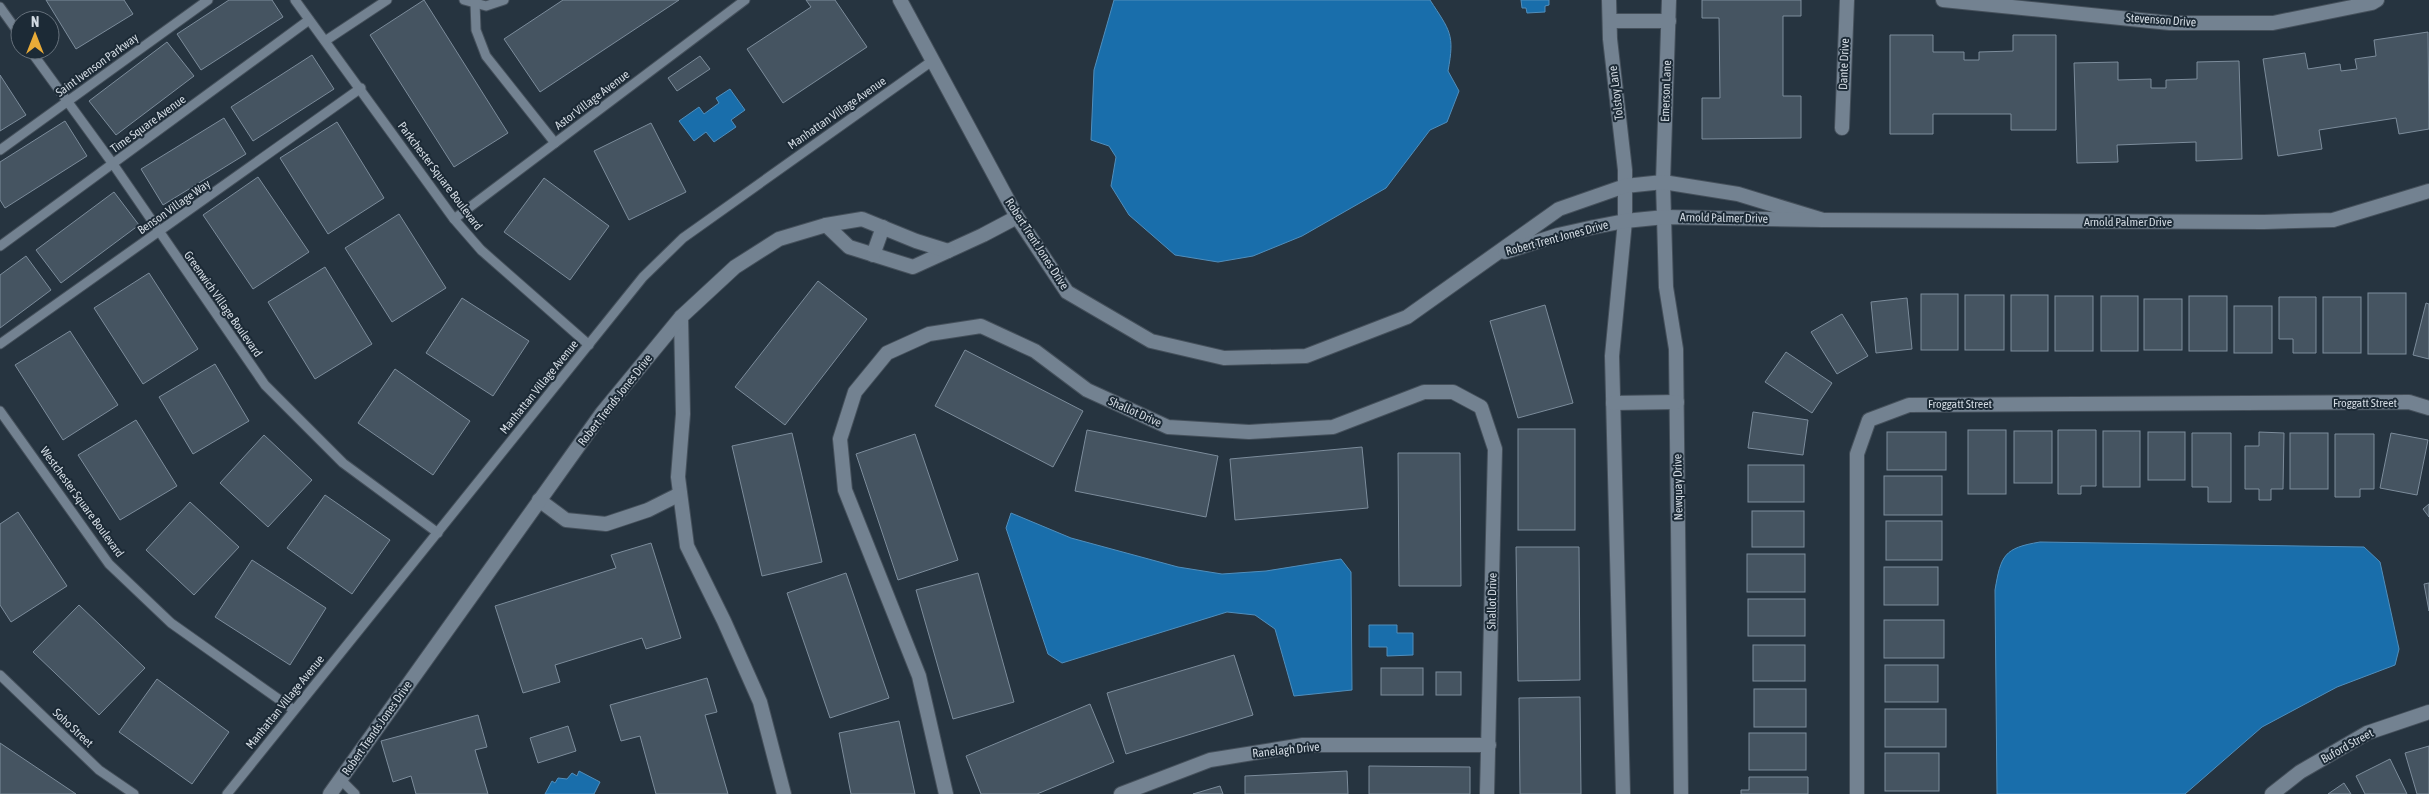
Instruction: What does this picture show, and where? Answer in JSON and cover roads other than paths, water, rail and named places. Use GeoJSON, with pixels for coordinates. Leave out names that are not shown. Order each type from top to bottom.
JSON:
{"type":"FeatureCollection","features":[{"type":"Feature","properties":{"kind":"street","name":"Robert Trent Jones Drive"},"geometry":{"type":"LineString","coordinates":[[900,0],[1017,217],[1067,292],[1151,341],[1224,358],[1306,356],[1407,317],[1559,209],[1624,186],[1663,182]]}},
{"type":"Feature","properties":{"kind":"street","name":"Tolstoy Lane"},"geometry":{"type":"LineString","coordinates":[[1609,0],[1624,186]]}},
{"type":"Feature","properties":{"kind":"street","name":"Emerson Lane"},"geometry":{"type":"LineString","coordinates":[[1663,182],[1669,0]]}},
{"type":"Feature","properties":{"kind":"street","name":"Dante Drive"},"geometry":{"type":"LineString","coordinates":[[1842,128],[1847,0]]}},
{"type":"Feature","properties":{"kind":"street","name":"Stevenson Drive"},"geometry":{"type":"LineString","coordinates":[[1943,0],[2036,4],[2170,23],[2273,23],[2377,0]]}},
{"type":"Feature","properties":{"kind":"street"},"geometry":{"type":"LineString","coordinates":[[1610,21],[1669,21]]}},
{"type":"Feature","properties":{"kind":"street","name":"Newquay Drive"},"geometry":{"type":"LineString","coordinates":[[1663,182],[1666,287],[1676,349],[1682,794]]}},
{"type":"Feature","properties":{"kind":"street","name":"Arnold Palmer Drive"},"geometry":{"type":"LineString","coordinates":[[1663,182],[1738,194],[1823,220]]}},
{"type":"Feature","properties":{"kind":"street"},"geometry":{"type":"LineString","coordinates":[[1623,794],[1612,356],[1624,220],[1624,186]]}},
{"type":"Feature","properties":{"kind":"street","name":"Arnold Palmer Drive"},"geometry":{"type":"LineString","coordinates":[[1624,220],[1665,217],[1823,220],[2264,222],[2333,220],[2429,191]]}},
{"type":"Feature","properties":{"kind":"street"},"geometry":{"type":"LineString","coordinates":[[826,225],[849,246],[913,267],[983,236],[1017,217]]}},
{"type":"Feature","properties":{"kind":"street","name":"Robert Trends Jones Drive"},"geometry":{"type":"LineString","coordinates":[[330,794],[602,413],[681,317],[735,267],[778,239],[826,225],[862,219],[948,251]]}},
{"type":"Feature","properties":{"kind":"street","name":"Robert Trent Jones Drive"},"geometry":{"type":"LineString","coordinates":[[1490,257],[1558,235],[1624,220]]}},
{"type":"Feature","properties":{"kind":"street"},"geometry":{"type":"LineString","coordinates":[[873,255],[883,227]]}},
{"type":"Feature","properties":{"kind":"street"},"geometry":{"type":"LineString","coordinates":[[681,317],[683,414],[678,477],[687,546],[724,621],[760,702],[784,794]]}},
{"type":"Feature","properties":{"kind":"street","name":"Shallot Drive"},"geometry":{"type":"LineString","coordinates":[[946,794],[919,676],[845,490],[840,439],[855,392],[887,353],[929,334],[981,326],[1035,351],[1086,390],[1168,427],[1249,432],[1333,427],[1424,392],[1453,392],[1481,407],[1495,449],[1488,794]]}},
{"type":"Feature","properties":{"kind":"street"},"geometry":{"type":"LineString","coordinates":[[1612,403],[1677,402]]}},
{"type":"Feature","properties":{"kind":"street","name":"Froggatt Street"},"geometry":{"type":"LineString","coordinates":[[1857,794],[1857,454],[1870,420],[1909,405],[2409,402],[2429,408]]}},
{"type":"Feature","properties":{"kind":"street"},"geometry":{"type":"LineString","coordinates":[[539,500],[566,520],[606,524],[648,510],[680,494]]}},
{"type":"Feature","properties":{"kind":"street","name":"Buford Street"},"geometry":{"type":"LineString","coordinates":[[2272,794],[2300,772],[2367,733],[2429,712]]}},
{"type":"Feature","properties":{"kind":"street","name":"Ranelagh Drive"},"geometry":{"type":"LineString","coordinates":[[1121,794],[1210,760],[1303,745],[1489,745]]}},
{"type":"Feature","properties":{"kind":"lane","name":"Saint Ivenson Parkway"},"geometry":{"type":"LineString","coordinates":[[0,150],[68,103],[208,0]]}},
{"type":"Feature","properties":{"kind":"lane"},"geometry":{"type":"LineString","coordinates":[[325,41],[387,0]]}},
{"type":"Feature","properties":{"kind":"lane"},"geometry":{"type":"LineString","coordinates":[[464,0],[486,6],[504,0]]}},
{"type":"Feature","properties":{"kind":"lane","name":"Astor Village Avenue"},"geometry":{"type":"LineString","coordinates":[[454,219],[745,0]]}},
{"type":"Feature","properties":{"kind":"lane","name":"Parkchester Square Boulevard"},"geometry":{"type":"LineString","coordinates":[[299,2],[309,20],[361,88],[454,219],[481,250],[589,345]]}},
{"type":"Feature","properties":{"kind":"lane"},"geometry":{"type":"LineString","coordinates":[[474,3],[476,30],[486,56],[555,143]]}},
{"type":"Feature","properties":{"kind":"lane"},"geometry":{"type":"LineString","coordinates":[[0,7],[10,21]]}},
{"type":"Feature","properties":{"kind":"lane","name":"Time Square Avenue"},"geometry":{"type":"LineString","coordinates":[[0,246],[309,20]]}},
{"type":"Feature","properties":{"kind":"lane","name":"Greenwich Village Boulevard"},"geometry":{"type":"LineString","coordinates":[[37,60],[113,164],[158,233],[265,385],[304,427],[343,463],[438,532]]}},
{"type":"Feature","properties":{"kind":"lane","name":"Manhattan Village Avenue"},"geometry":{"type":"LineString","coordinates":[[227,794],[644,277],[683,238],[932,61]]}},
{"type":"Feature","properties":{"kind":"lane","name":"Benson Village Way"},"geometry":{"type":"LineString","coordinates":[[0,344],[361,88]]}},
{"type":"Feature","properties":{"kind":"lane","name":"Westchester Square Boulevard"},"geometry":{"type":"LineString","coordinates":[[0,411],[110,564],[171,623],[294,710]]}},
{"type":"Feature","properties":{"kind":"lane","name":"Soho Street"},"geometry":{"type":"LineString","coordinates":[[0,675],[100,770],[134,794]]}},
{"type":"Feature","properties":{"kind":"lane"},"geometry":{"type":"LineString","coordinates":[[340,779],[355,794]]}},
{"type":"Feature","properties":{"kind":"water"},"geometry":{"type":"Polygon","coordinates":[[[1114,0],[1430,0],[1449,33],[1451,49],[1448,71],[1459,91],[1447,122],[1430,130],[1386,188],[1302,236],[1253,256],[1218,262],[1175,255],[1129,215],[1111,186],[1116,157],[1109,146],[1091,140],[1094,70],[1114,0]]]}},
{"type":"Feature","properties":{"kind":"water"},"geometry":{"type":"Polygon","coordinates":[[[1521,0],[1549,0],[1549,5],[1545,6],[1545,12],[1527,13],[1526,8],[1522,8],[1521,0]]]}},
{"type":"Feature","properties":{"kind":"water"},"geometry":{"type":"Polygon","coordinates":[[[730,89],[745,110],[731,120],[736,127],[714,142],[706,132],[694,141],[679,121],[699,107],[704,114],[719,103],[716,98],[730,89]]]}},
{"type":"Feature","properties":{"kind":"water"},"geometry":{"type":"Polygon","coordinates":[[[1011,513],[1071,538],[1178,567],[1222,574],[1266,571],[1341,559],[1351,572],[1352,690],[1294,696],[1275,629],[1255,615],[1227,612],[1062,663],[1048,654],[1006,528],[1011,513]]]}},
{"type":"Feature","properties":{"kind":"water"},"geometry":{"type":"Polygon","coordinates":[[[2040,542],[2364,547],[2380,562],[2399,649],[2395,665],[2337,687],[2262,727],[2185,794],[1997,794],[1995,590],[2002,561],[2006,555],[2019,547],[2040,542]]]}},
{"type":"Feature","properties":{"kind":"water"},"geometry":{"type":"Polygon","coordinates":[[[1369,625],[1397,625],[1397,633],[1413,633],[1413,655],[1387,656],[1387,647],[1369,647],[1369,625]]]}},
{"type":"Feature","properties":{"kind":"water"},"geometry":{"type":"Polygon","coordinates":[[[579,771],[600,782],[594,794],[545,794],[552,781],[555,783],[558,778],[567,779],[572,773],[577,776],[579,771]]]}}]}
